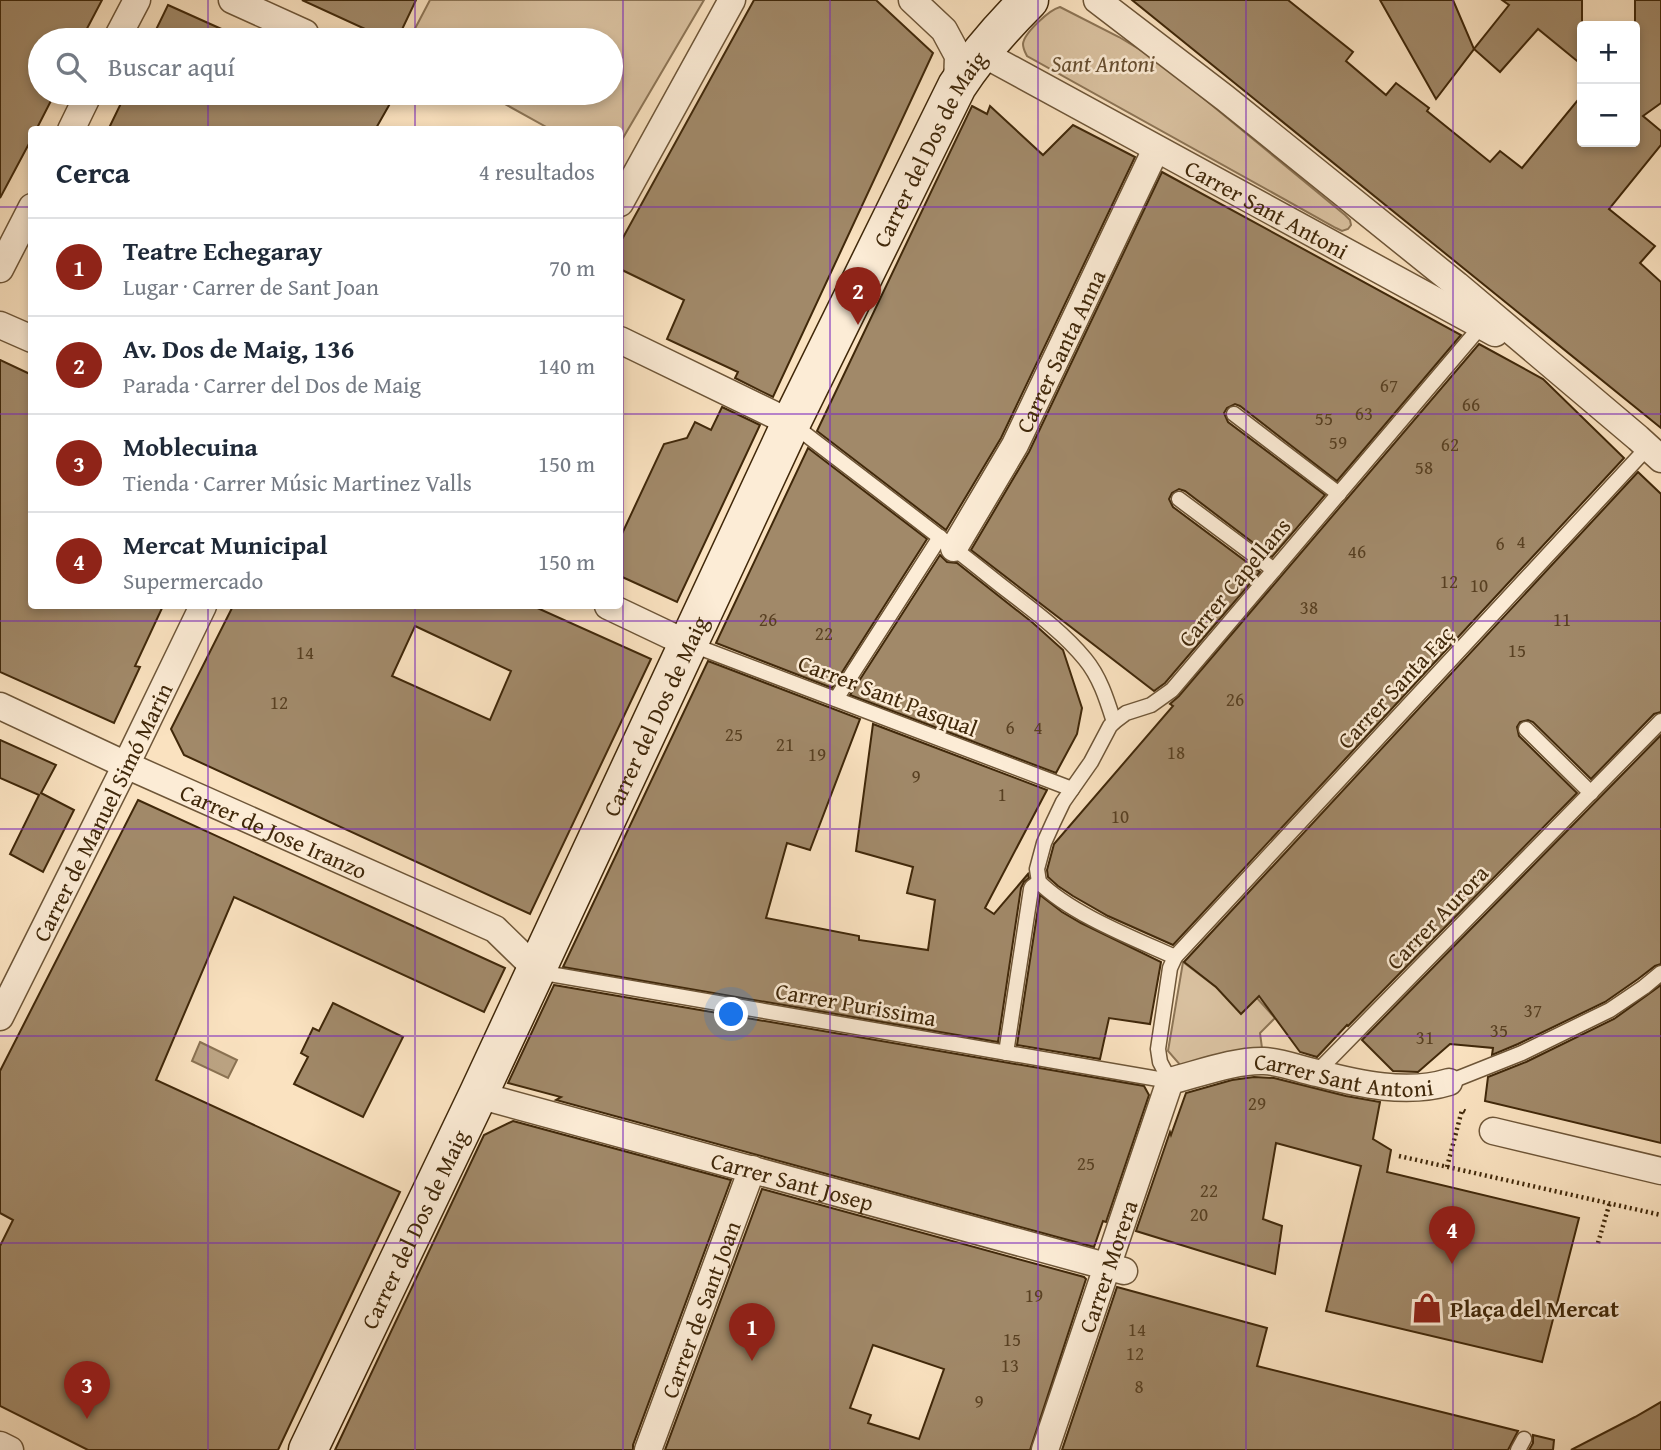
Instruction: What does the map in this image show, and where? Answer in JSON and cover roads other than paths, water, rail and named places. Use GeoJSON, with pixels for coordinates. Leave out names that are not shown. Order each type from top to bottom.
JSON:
{"type":"FeatureCollection","features":[{"type":"Feature","properties":{"kind":"street"},"geometry":{"type":"LineString","coordinates":[[122,28],[137,0]]}},
{"type":"Feature","properties":{"kind":"street"},"geometry":{"type":"LineString","coordinates":[[232,0],[294,28]]}},
{"type":"Feature","properties":{"kind":"street"},"geometry":{"type":"LineString","coordinates":[[623,197],[732,0]]}},
{"type":"Feature","properties":{"kind":"street"},"geometry":{"type":"LineString","coordinates":[[912,0],[944,30],[958,56],[957,86]]}},
{"type":"Feature","properties":{"kind":"street","name":"Carrer del Dos de Maig"},"geometry":{"type":"LineString","coordinates":[[308,1450],[478,1095],[791,423],[957,86],[986,44],[1029,0]]}},
{"type":"Feature","properties":{"kind":"street","name":"Carrer Sant Antoni"},"geometry":{"type":"LineString","coordinates":[[1097,0],[1225,98],[1457,285],[1655,453]]}},
{"type":"Feature","properties":{"kind":"street"},"geometry":{"type":"LineString","coordinates":[[944,30],[969,41],[986,44]]}},
{"type":"Feature","properties":{"kind":"street","name":"Carrer Sant Antoni"},"geometry":{"type":"LineString","coordinates":[[986,44],[1156,149],[1482,326],[1553,368]]}},
{"type":"Feature","properties":{"kind":"street"},"geometry":{"type":"LineString","coordinates":[[73,126],[83,105]]}},
{"type":"Feature","properties":{"kind":"street","name":"Carrer Santa Anna"},"geometry":{"type":"LineString","coordinates":[[947,542],[1015,445],[1156,149]]}},
{"type":"Feature","properties":{"kind":"street"},"geometry":{"type":"LineString","coordinates":[[0,269],[28,215]]}},
{"type":"Feature","properties":{"kind":"street"},"geometry":{"type":"LineString","coordinates":[[0,325],[28,337]]}},
{"type":"Feature","properties":{"kind":"street"},"geometry":{"type":"LineString","coordinates":[[623,341],[791,423]]}},
{"type":"Feature","properties":{"kind":"street","name":"Carrer de Manuel Simó Marin"},"geometry":{"type":"LineString","coordinates":[[0,1017],[127,765],[202,609]]}},
{"type":"Feature","properties":{"kind":"street"},"geometry":{"type":"LineString","coordinates":[[614,609],[688,644]]}},
{"type":"Feature","properties":{"kind":"street","name":"Carrer de Jose Iranzo"},"geometry":{"type":"LineString","coordinates":[[0,706],[495,929],[536,969]]}},
{"type":"Feature","properties":{"kind":"street","name":"Carrer Sant Antoni"},"geometry":{"type":"LineString","coordinates":[[1170,1081],[1227,1066],[1260,1061],[1364,1083],[1412,1089],[1449,1082]]}},
{"type":"Feature","properties":{"kind":"street","name":"Carrer Morera"},"geometry":{"type":"LineString","coordinates":[[1048,1449],[1116,1269],[1170,1081]]}},
{"type":"Feature","properties":{"kind":"street","name":"Carrer Sant Josep"},"geometry":{"type":"LineString","coordinates":[[478,1095],[1116,1269]]}},
{"type":"Feature","properties":{"kind":"street"},"geometry":{"type":"LineString","coordinates":[[1493,1131],[1661,1171]]}},
{"type":"Feature","properties":{"kind":"street","name":"Carrer de Sant Joan"},"geometry":{"type":"LineString","coordinates":[[648,1450],[752,1169]]}},
{"type":"Feature","properties":{"kind":"street"},"geometry":{"type":"LineString","coordinates":[[0,1445],[10,1450]]}},
{"type":"Feature","properties":{"kind":"lane","name":"Carrer Capellans"},"geometry":{"type":"LineString","coordinates":[[1114,722],[1126,713],[1151,705],[1172,690],[1482,326]]}},
{"type":"Feature","properties":{"kind":"lane"},"geometry":{"type":"LineString","coordinates":[[1234,414],[1339,494]]}},
{"type":"Feature","properties":{"kind":"lane"},"geometry":{"type":"LineString","coordinates":[[791,423],[947,542],[1079,652],[1095,674],[1114,722],[1091,762],[1063,802],[1048,833],[1038,875],[1031,889],[1006,1053]]}},
{"type":"Feature","properties":{"kind":"lane","name":"Carrer Santa Faç"},"geometry":{"type":"LineString","coordinates":[[1170,1081],[1160,1062],[1158,1049],[1170,968],[1175,957],[1655,453]]}},
{"type":"Feature","properties":{"kind":"lane"},"geometry":{"type":"LineString","coordinates":[[1179,499],[1274,570]]}},
{"type":"Feature","properties":{"kind":"lane"},"geometry":{"type":"LineString","coordinates":[[836,699],[947,542]]}},
{"type":"Feature","properties":{"kind":"lane","name":"Carrer Sant Pasqual"},"geometry":{"type":"LineString","coordinates":[[688,644],[1072,789]]}},
{"type":"Feature","properties":{"kind":"lane","name":"Carrer Aurora"},"geometry":{"type":"LineString","coordinates":[[1316,1073],[1661,721]]}},
{"type":"Feature","properties":{"kind":"lane"},"geometry":{"type":"LineString","coordinates":[[1527,729],[1591,793]]}},
{"type":"Feature","properties":{"kind":"lane"},"geometry":{"type":"LineString","coordinates":[[1038,875],[1069,904],[1175,957]]}},
{"type":"Feature","properties":{"kind":"lane","name":"Carrer Purissima"},"geometry":{"type":"LineString","coordinates":[[536,969],[558,976],[1170,1081]]}},
{"type":"Feature","properties":{"kind":"lane","name":"Carrer Sant Antoni"},"geometry":{"type":"LineString","coordinates":[[1449,1082],[1522,1053],[1610,1010],[1661,973]]}},
{"type":"Feature","properties":{"kind":"place","name":"Av. Dos de Maig, 136"},"geometry":{"type":"Point","coordinates":[858,325]}},
{"type":"Feature","properties":{"kind":"place","name":"Mercat Municipal"},"geometry":{"type":"Point","coordinates":[1452,1264]}},
{"type":"Feature","properties":{"kind":"place","name":"Plaça del Mercat"},"geometry":{"type":"Point","coordinates":[1427,1308]}},
{"type":"Feature","properties":{"kind":"place","name":"Teatre Echegaray"},"geometry":{"type":"Point","coordinates":[752,1361]}},
{"type":"Feature","properties":{"kind":"place","name":"Moblecuina"},"geometry":{"type":"Point","coordinates":[87,1419]}},
{"type":"Feature","properties":{"kind":"park label","name":"Sant Antoni"},"geometry":{"type":"Point","coordinates":[1103,63]}}]}
